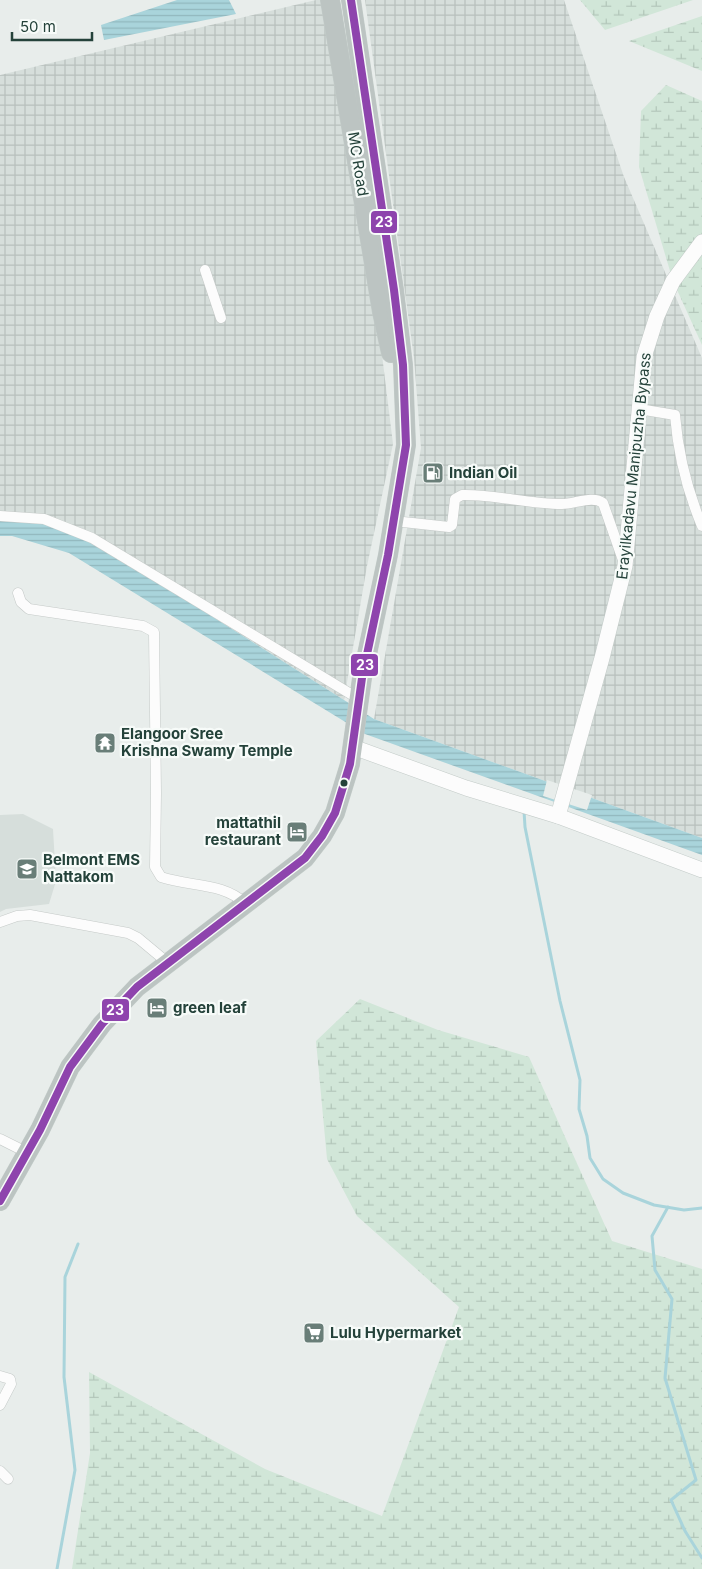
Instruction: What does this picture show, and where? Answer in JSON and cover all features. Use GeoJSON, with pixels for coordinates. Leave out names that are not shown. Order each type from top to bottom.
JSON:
{"type":"FeatureCollection","features":[{"type":"Feature","properties":{"kind":"highway","name":"MC Road"},"geometry":{"type":"LineString","coordinates":[[330,0],[382,312],[405,416]]}},
{"type":"Feature","properties":{"kind":"highway","name":"MC Road"},"geometry":{"type":"LineString","coordinates":[[0,1201],[28,1153],[78,1053],[126,998],[168,962],[295,868],[322,836],[335,813],[346,778],[353,747],[357,707],[405,462],[402,365],[394,290],[351,0]]}},
{"type":"Feature","properties":{"kind":"main road","name":"Erayilkadavu Manipuzha Bypass"},"geometry":{"type":"LineString","coordinates":[[558,816],[600,667],[625,566],[644,356],[657,316],[673,281],[702,242]]}},
{"type":"Feature","properties":{"kind":"main road"},"geometry":{"type":"LineString","coordinates":[[353,747],[466,788],[558,816],[702,870]]}},
{"type":"Feature","properties":{"kind":"street"},"geometry":{"type":"LineString","coordinates":[[205,270],[221,318]]}},
{"type":"Feature","properties":{"kind":"street"},"geometry":{"type":"LineString","coordinates":[[639,409],[675,415],[678,447],[691,498],[702,526]]}},
{"type":"Feature","properties":{"kind":"street"},"geometry":{"type":"LineString","coordinates":[[394,521],[449,527],[453,520],[455,498],[462,494],[547,504],[571,504],[595,499],[604,503],[625,566]]}},
{"type":"Feature","properties":{"kind":"street"},"geometry":{"type":"LineString","coordinates":[[0,516],[44,519],[92,538],[357,707]]}},
{"type":"Feature","properties":{"kind":"street"},"geometry":{"type":"LineString","coordinates":[[18,593],[21,602],[29,609],[143,626],[154,632],[156,793],[154,867],[161,877],[221,889],[235,894],[246,904]]}},
{"type":"Feature","properties":{"kind":"street"},"geometry":{"type":"LineString","coordinates":[[0,922],[17,916],[30,915],[117,930],[138,938],[168,962]]}},
{"type":"Feature","properties":{"kind":"street"},"geometry":{"type":"LineString","coordinates":[[0,1139],[28,1153]]}},
{"type":"Feature","properties":{"kind":"street"},"geometry":{"type":"LineString","coordinates":[[0,1376],[10,1379],[11,1384],[0,1405]]}},
{"type":"Feature","properties":{"kind":"street"},"geometry":{"type":"LineString","coordinates":[[0,1471],[8,1479]]}},
{"type":"Feature","properties":{"kind":"shaded area"},"geometry":{"type":"Polygon","coordinates":[[[316,0],[327,0],[375,298],[393,444],[367,566],[344,700],[117,556],[0,514],[0,75],[316,0]]]}},
{"type":"Feature","properties":{"kind":"shaded area"},"geometry":{"type":"Polygon","coordinates":[[[365,0],[564,0],[624,177],[702,358],[702,838],[374,719],[421,448],[414,358],[365,0]]]}},
{"type":"Feature","properties":{"kind":"shaded area","name":"Belmont EMS Nattakom"},"geometry":{"type":"Polygon","coordinates":[[[23,814],[53,829],[56,881],[49,904],[6,909],[0,912],[0,815],[23,814]]]}},
{"type":"Feature","properties":{"kind":"green space"},"geometry":{"type":"Polygon","coordinates":[[[580,0],[693,0],[605,30],[580,0]]]}},
{"type":"Feature","properties":{"kind":"green space"},"geometry":{"type":"Polygon","coordinates":[[[702,16],[702,71],[629,41],[702,16]]]}},
{"type":"Feature","properties":{"kind":"green space"},"geometry":{"type":"Polygon","coordinates":[[[666,85],[702,101],[702,345],[673,281],[639,167],[641,111],[666,85]]]}},
{"type":"Feature","properties":{"kind":"green space"},"geometry":{"type":"Polygon","coordinates":[[[360,999],[438,1030],[529,1057],[612,1241],[702,1269],[702,1569],[72,1569],[90,1453],[89,1372],[265,1469],[382,1516],[459,1307],[357,1216],[327,1159],[316,1041],[360,999]]]}},
{"type":"Feature","properties":{"kind":"water"},"geometry":{"type":"Polygon","coordinates":[[[177,0],[229,0],[236,14],[104,40],[101,25],[177,0]]]}},
{"type":"Feature","properties":{"kind":"water"},"geometry":{"type":"Polygon","coordinates":[[[0,514],[58,524],[117,556],[374,719],[702,838],[702,855],[365,734],[69,553],[12,536],[0,536],[0,514]]]}},
{"type":"Feature","properties":{"kind":"pier"},"geometry":{"type":"Polygon","coordinates":[[[547,780],[592,795],[587,810],[543,796],[547,780]]]}},
{"type":"Feature","properties":{"kind":"waterway"},"geometry":{"type":"LineString","coordinates":[[524,811],[525,827],[560,1001],[580,1080],[579,1109],[587,1136],[590,1158],[603,1179],[623,1193],[654,1205],[684,1210],[702,1208]]}},
{"type":"Feature","properties":{"kind":"waterway"},"geometry":{"type":"LineString","coordinates":[[668,1207],[652,1236],[655,1270],[672,1299],[665,1378],[696,1480],[671,1500],[685,1531],[702,1558]]}},
{"type":"Feature","properties":{"kind":"waterway"},"geometry":{"type":"LineString","coordinates":[[57,1569],[75,1470],[64,1377],[65,1277],[78,1244]]}},
{"type":"Feature","properties":{"kind":"transit line","name":"23"},"geometry":{"type":"LineString","coordinates":[[0,1201],[40,1130],[70,1067],[102,1024],[137,987],[305,858],[322,836],[335,813],[350,764],[362,678],[388,555],[406,445],[403,365],[394,290],[351,0]]}},
{"type":"Feature","properties":{"kind":"place","name":"Indian Oil"},"geometry":{"type":"Point","coordinates":[433,473]}},
{"type":"Feature","properties":{"kind":"place","name":"Elangoor Sree Krishna Swamy Temple"},"geometry":{"type":"Point","coordinates":[105,743]}},
{"type":"Feature","properties":{"kind":"place","name":"mattathil restaurant"},"geometry":{"type":"Point","coordinates":[297,832]}},
{"type":"Feature","properties":{"kind":"place","name":"Belmont EMS Nattakom"},"geometry":{"type":"Point","coordinates":[27,869]}},
{"type":"Feature","properties":{"kind":"place","name":"green leaf"},"geometry":{"type":"Point","coordinates":[157,1008]}},
{"type":"Feature","properties":{"kind":"place","name":"Lulu Hypermarket"},"geometry":{"type":"Point","coordinates":[314,1333]}}]}
